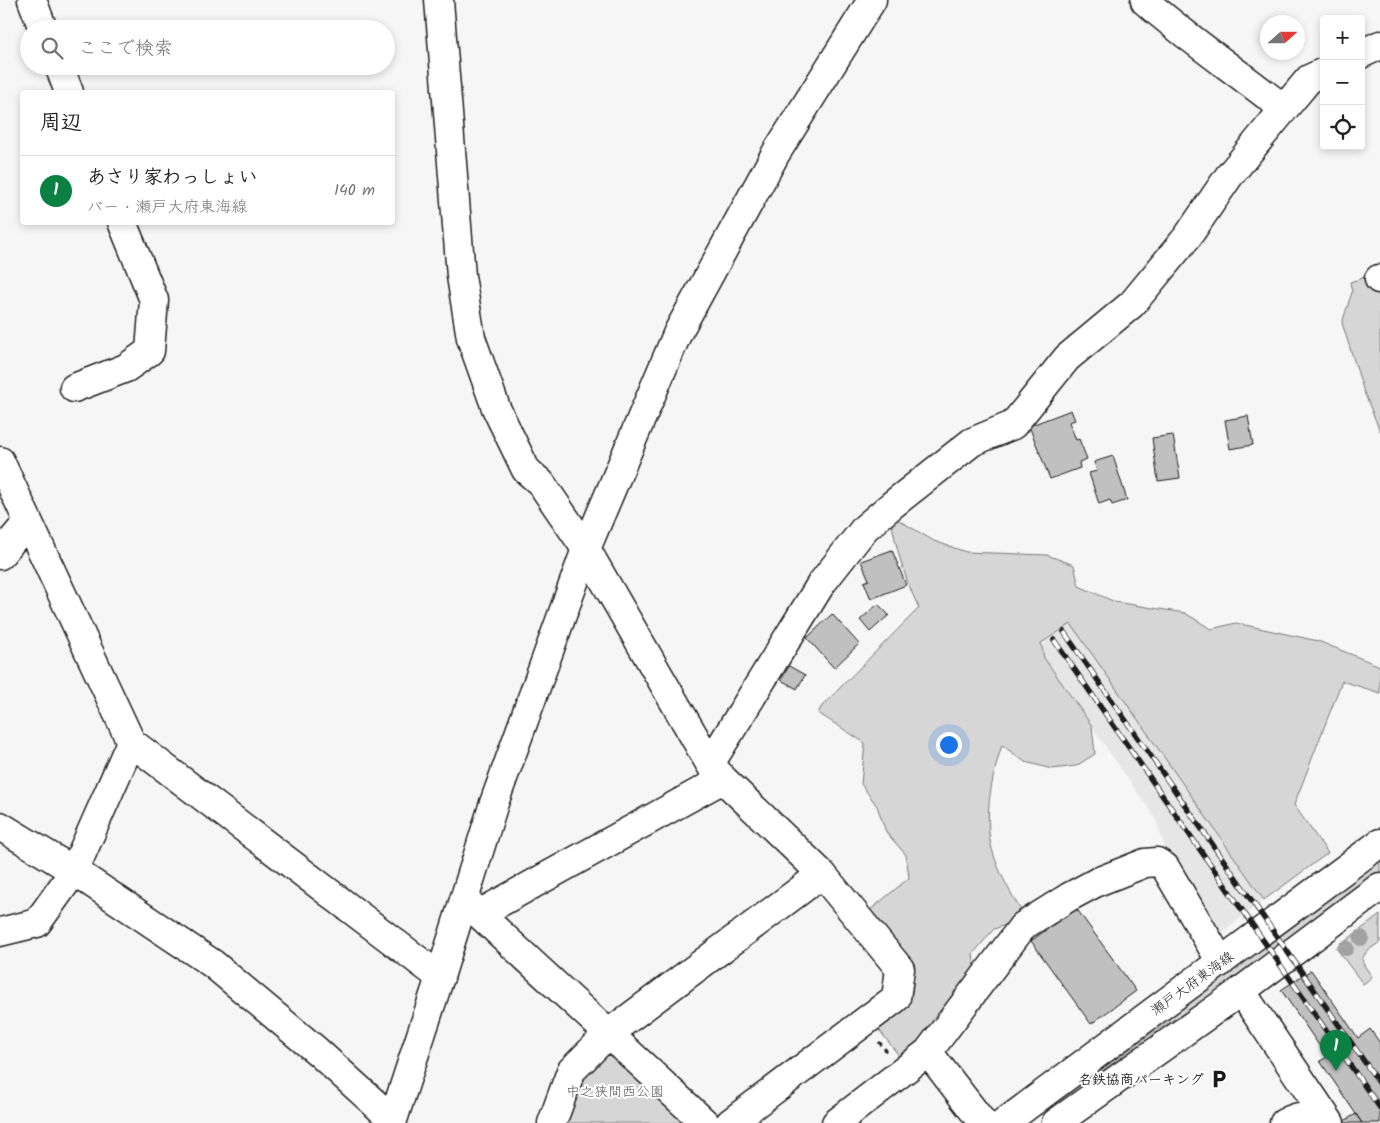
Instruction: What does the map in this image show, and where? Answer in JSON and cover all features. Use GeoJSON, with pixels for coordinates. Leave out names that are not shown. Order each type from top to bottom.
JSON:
{"type":"FeatureCollection","features":[{"type":"Feature","properties":{"kind":"street"},"geometry":{"type":"LineString","coordinates":[[32,0],[40,20]]}},
{"type":"Feature","properties":{"kind":"street"},"geometry":{"type":"LineString","coordinates":[[439,0],[461,276],[471,338],[496,408],[526,470],[541,484],[586,549],[716,771],[822,874],[900,969],[896,998],[730,1123]]}},
{"type":"Feature","properties":{"kind":"street"},"geometry":{"type":"LineString","coordinates":[[0,826],[74,871],[213,964],[317,1051],[392,1122],[440,977],[472,906],[494,803],[586,549],[678,332],[776,154],[872,0]]}},
{"type":"Feature","properties":{"kind":"street"},"geometry":{"type":"LineString","coordinates":[[1146,0],[1177,29],[1244,77],[1284,109]]}},
{"type":"Feature","properties":{"kind":"street"},"geometry":{"type":"LineString","coordinates":[[1365,52],[1380,45]]}},
{"type":"Feature","properties":{"kind":"street"},"geometry":{"type":"LineString","coordinates":[[472,906],[716,771],[816,593],[865,528],[892,504],[972,442],[1013,425],[1067,358],[1132,304],[1188,236],[1229,176],[1309,79],[1320,74]]}},
{"type":"Feature","properties":{"kind":"street"},"geometry":{"type":"LineString","coordinates":[[62,75],[68,90]]}},
{"type":"Feature","properties":{"kind":"street"},"geometry":{"type":"LineString","coordinates":[[74,388],[126,368],[150,351],[154,300],[123,225]]}},
{"type":"Feature","properties":{"kind":"street"},"geometry":{"type":"LineString","coordinates":[[0,461],[15,508],[130,742],[440,977]]}},
{"type":"Feature","properties":{"kind":"street"},"geometry":{"type":"LineString","coordinates":[[0,555],[15,508]]}},
{"type":"Feature","properties":{"kind":"street"},"geometry":{"type":"LineString","coordinates":[[0,932],[37,923],[74,871],[130,742]]}},
{"type":"Feature","properties":{"kind":"street","name":"瀬戸大府東海線"},"geometry":{"type":"LineString","coordinates":[[1004,1123],[1380,843]]}},
{"type":"Feature","properties":{"kind":"street"},"geometry":{"type":"LineString","coordinates":[[836,1123],[928,1052],[1023,926],[1097,882],[1145,863],[1157,862],[1165,867],[1221,962]]}},
{"type":"Feature","properties":{"kind":"street"},"geometry":{"type":"LineString","coordinates":[[552,1123],[572,1071],[608,1033],[822,874]]}},
{"type":"Feature","properties":{"kind":"street"},"geometry":{"type":"LineString","coordinates":[[1056,1123],[1240,992],[1380,887]]}},
{"type":"Feature","properties":{"kind":"street"},"geometry":{"type":"LineString","coordinates":[[472,906],[705,1123]]}},
{"type":"Feature","properties":{"kind":"street"},"geometry":{"type":"LineString","coordinates":[[1240,992],[1329,1123]]}},
{"type":"Feature","properties":{"kind":"street"},"geometry":{"type":"LineString","coordinates":[[928,1052],[983,1123]]}},
{"type":"Feature","properties":{"kind":"street"},"geometry":{"type":"LineString","coordinates":[[1284,1123],[1295,1117],[1306,1115],[1317,1117],[1329,1123]]}},
{"type":"Feature","properties":{"kind":"path"},"geometry":{"type":"LineString","coordinates":[[864,1021],[902,1072]]}},
{"type":"Feature","properties":{"kind":"shaded area"},"geometry":{"type":"Polygon","coordinates":[[[1071,624],[1264,900],[1218,935],[1165,849],[1156,819],[1044,658],[1041,644],[1071,624]]]}},
{"type":"Feature","properties":{"kind":"green space"},"geometry":{"type":"Polygon","coordinates":[[[1368,276],[1380,287],[1380,431],[1364,392],[1342,323],[1352,292],[1350,282],[1368,276]]]}},
{"type":"Feature","properties":{"kind":"green space"},"geometry":{"type":"Polygon","coordinates":[[[890,515],[934,541],[966,552],[1047,555],[1074,565],[1079,586],[1115,602],[1185,613],[1211,629],[1236,623],[1318,641],[1380,666],[1380,693],[1342,681],[1294,805],[1328,853],[1264,900],[1071,624],[1041,643],[1044,658],[1092,726],[1095,754],[1076,766],[1052,769],[1025,762],[1002,745],[991,789],[988,811],[989,833],[998,866],[1008,888],[1026,918],[994,929],[973,954],[976,976],[903,1061],[877,1027],[905,1005],[912,994],[913,982],[910,969],[903,956],[870,910],[909,878],[906,855],[886,832],[877,806],[861,784],[865,743],[818,713],[822,706],[919,608],[901,562],[890,515]]]}},
{"type":"Feature","properties":{"kind":"green space"},"geometry":{"type":"Polygon","coordinates":[[[1380,859],[1380,874],[1249,972],[1151,1034],[1054,1108],[1050,1104],[1380,859]]]}},
{"type":"Feature","properties":{"kind":"green space"},"geometry":{"type":"Polygon","coordinates":[[[1380,915],[1380,942],[1367,951],[1362,959],[1372,977],[1363,984],[1336,948],[1380,915]]]}},
{"type":"Feature","properties":{"kind":"green space","name":"中之狭間西公園"},"geometry":{"type":"Polygon","coordinates":[[[613,1044],[697,1123],[564,1123],[582,1079],[613,1044]]]}},
{"type":"Feature","properties":{"kind":"building"},"geometry":{"type":"Polygon","coordinates":[[[1071,410],[1075,420],[1069,422],[1076,440],[1079,439],[1087,459],[1079,462],[1080,468],[1050,479],[1029,426],[1071,410]]]}},
{"type":"Feature","properties":{"kind":"building"},"geometry":{"type":"Polygon","coordinates":[[[1248,416],[1253,445],[1230,449],[1225,420],[1248,416]]]}},
{"type":"Feature","properties":{"kind":"building"},"geometry":{"type":"Polygon","coordinates":[[[1173,435],[1180,478],[1158,481],[1152,438],[1173,435]]]}},
{"type":"Feature","properties":{"kind":"building"},"geometry":{"type":"Polygon","coordinates":[[[1113,456],[1127,500],[1112,505],[1110,500],[1099,504],[1089,473],[1097,471],[1094,462],[1113,456]]]}},
{"type":"Feature","properties":{"kind":"building"},"geometry":{"type":"Polygon","coordinates":[[[892,550],[906,585],[871,599],[864,582],[869,580],[861,561],[892,550]]]}},
{"type":"Feature","properties":{"kind":"building"},"geometry":{"type":"Polygon","coordinates":[[[878,604],[889,615],[870,632],[860,620],[878,604]]]}},
{"type":"Feature","properties":{"kind":"building"},"geometry":{"type":"Polygon","coordinates":[[[832,614],[859,644],[834,668],[807,638],[832,614]]]}},
{"type":"Feature","properties":{"kind":"building"},"geometry":{"type":"Polygon","coordinates":[[[789,666],[805,675],[797,689],[781,680],[789,666]]]}},
{"type":"Feature","properties":{"kind":"building"},"geometry":{"type":"Polygon","coordinates":[[[1076,908],[1136,991],[1091,1024],[1031,941],[1076,908]]]}},
{"type":"Feature","properties":{"kind":"building"},"geometry":{"type":"Polygon","coordinates":[[[1311,970],[1358,1038],[1370,1029],[1380,1043],[1380,1123],[1362,1123],[1320,1061],[1327,1057],[1281,990],[1311,970]]]}},
{"type":"Feature","properties":{"kind":"building"},"geometry":{"type":"Polygon","coordinates":[[[1356,1114],[1362,1123],[1345,1123],[1344,1121],[1356,1114]]]}},
{"type":"Feature","properties":{"kind":"railway"},"geometry":{"type":"LineString","coordinates":[[1064,632],[1380,1084]]}},
{"type":"Feature","properties":{"kind":"railway"},"geometry":{"type":"LineString","coordinates":[[1054,640],[1380,1108]]}},
{"type":"Feature","properties":{"kind":"place","name":"あさり家わっしょい"},"geometry":{"type":"Point","coordinates":[1336,1071]}},
{"type":"Feature","properties":{"kind":"place","name":"名鉄協商パーキング"},"geometry":{"type":"Point","coordinates":[1219,1079]}}]}
